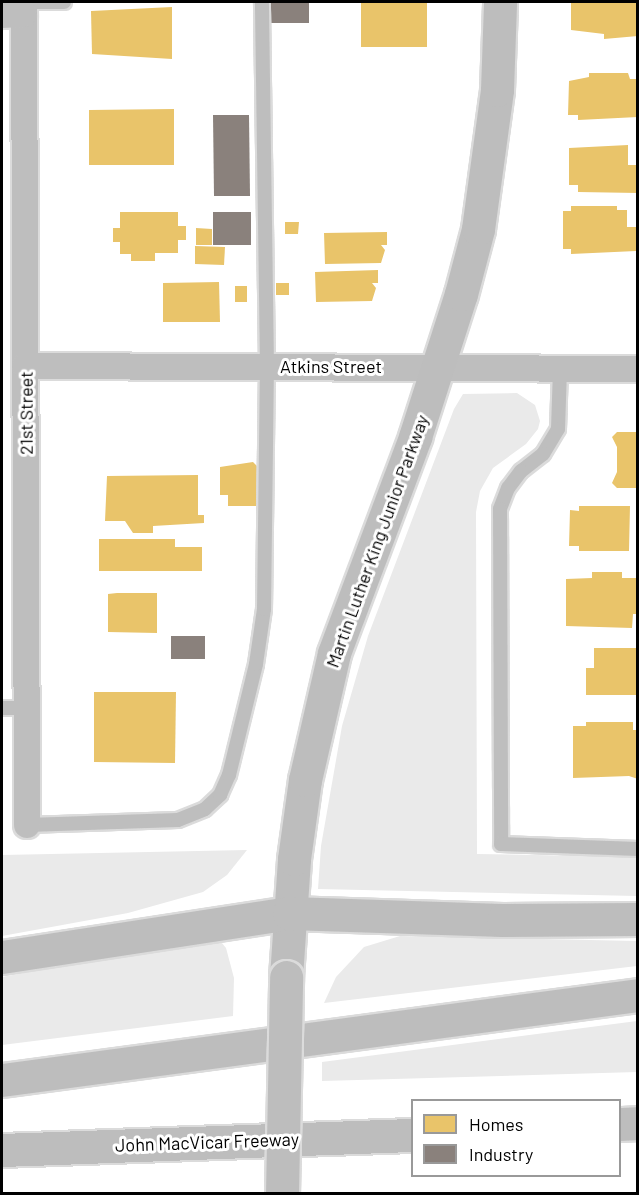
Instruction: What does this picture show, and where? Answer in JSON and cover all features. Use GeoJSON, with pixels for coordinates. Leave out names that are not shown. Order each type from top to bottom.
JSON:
{"type":"FeatureCollection","features":[{"type":"Feature","properties":{"kind":"main road","name":"Martin Luther King Junior Parkway"},"geometry":{"type":"LineString","coordinates":[[282,1194],[289,913],[305,780],[334,653],[439,366],[478,229],[497,90],[500,2]]}},
{"type":"Feature","properties":{"kind":"main road"},"geometry":{"type":"LineString","coordinates":[[2,957],[289,913],[503,920],[638,919]]}},
{"type":"Feature","properties":{"kind":"main road"},"geometry":{"type":"LineString","coordinates":[[2,1080],[638,995]]}},
{"type":"Feature","properties":{"kind":"main road"},"geometry":{"type":"LineString","coordinates":[[621,1124],[638,1123]]}},
{"type":"Feature","properties":{"kind":"main road"},"geometry":{"type":"LineString","coordinates":[[621,1134],[638,1134]]}},
{"type":"Feature","properties":{"kind":"main road","name":"John MacVicar Freeway"},"geometry":{"type":"LineString","coordinates":[[2,1150],[411,1135]]}},
{"type":"Feature","properties":{"kind":"street","name":"21st Street"},"geometry":{"type":"LineString","coordinates":[[17,10],[25,366],[27,825]]}},
{"type":"Feature","properties":{"kind":"street","name":"Atkins Street"},"geometry":{"type":"LineString","coordinates":[[25,366],[439,366],[638,369]]}},
{"type":"Feature","properties":{"kind":"lane"},"geometry":{"type":"LineString","coordinates":[[17,10],[64,2]]}},
{"type":"Feature","properties":{"kind":"lane"},"geometry":{"type":"LineString","coordinates":[[27,825],[178,820],[205,809],[220,795],[229,775],[256,664],[264,609],[267,366],[262,2]]}},
{"type":"Feature","properties":{"kind":"lane"},"geometry":{"type":"LineString","coordinates":[[560,369],[558,429],[543,454],[521,471],[508,488],[500,509],[501,844],[638,849]]}},
{"type":"Feature","properties":{"kind":"lane"},"geometry":{"type":"LineString","coordinates":[[2,708],[28,708]]}},
{"type":"Feature","properties":{"kind":"shaded area"},"geometry":{"type":"Polygon","coordinates":[[[517,393],[535,405],[540,421],[538,429],[526,444],[493,468],[480,491],[476,512],[477,854],[637,857],[637,896],[318,889],[321,846],[342,726],[368,636],[454,409],[463,394],[517,393]]]}},
{"type":"Feature","properties":{"kind":"shaded area"},"geometry":{"type":"Polygon","coordinates":[[[247,850],[227,875],[203,892],[128,913],[2,936],[2,855],[247,850]]]}},
{"type":"Feature","properties":{"kind":"shaded area"},"geometry":{"type":"Polygon","coordinates":[[[400,936],[637,941],[637,966],[324,1003],[336,977],[364,947],[400,936]]]}},
{"type":"Feature","properties":{"kind":"shaded area"},"geometry":{"type":"Polygon","coordinates":[[[217,937],[226,948],[234,978],[233,1016],[2,1045],[2,977],[217,937]]]}},
{"type":"Feature","properties":{"kind":"shaded area"},"geometry":{"type":"Polygon","coordinates":[[[637,1021],[637,1072],[322,1081],[322,1062],[637,1021]]]}},
{"type":"Feature","properties":{"kind":"building: Homes"},"geometry":{"type":"Polygon","coordinates":[[[361,2],[427,2],[427,47],[361,47],[361,2]]]}},
{"type":"Feature","properties":{"kind":"building: Homes"},"geometry":{"type":"Polygon","coordinates":[[[571,2],[638,2],[638,36],[604,39],[604,34],[571,30],[571,2]]]}},
{"type":"Feature","properties":{"kind":"building: Homes"},"geometry":{"type":"Polygon","coordinates":[[[172,7],[172,59],[92,54],[91,11],[172,7]]]}},
{"type":"Feature","properties":{"kind":"building: Homes"},"geometry":{"type":"Polygon","coordinates":[[[589,73],[628,73],[630,79],[638,79],[638,117],[578,120],[578,115],[568,115],[569,81],[589,77],[589,73]]]}},
{"type":"Feature","properties":{"kind":"building: Homes"},"geometry":{"type":"Polygon","coordinates":[[[174,109],[174,165],[89,165],[89,110],[174,109]]]}},
{"type":"Feature","properties":{"kind":"building: Homes"},"geometry":{"type":"Polygon","coordinates":[[[628,145],[628,165],[638,165],[638,193],[578,192],[578,185],[569,185],[569,148],[628,145]]]}},
{"type":"Feature","properties":{"kind":"building: Homes"},"geometry":{"type":"Polygon","coordinates":[[[571,206],[617,206],[617,210],[627,210],[627,227],[636,227],[636,251],[571,254],[571,249],[563,249],[563,211],[571,211],[571,206]]]}},
{"type":"Feature","properties":{"kind":"building: Homes"},"geometry":{"type":"Polygon","coordinates":[[[120,212],[178,212],[178,226],[186,226],[186,240],[178,240],[178,253],[155,253],[155,261],[131,261],[131,254],[120,254],[120,242],[113,242],[113,228],[120,228],[120,212]]]}},
{"type":"Feature","properties":{"kind":"building: Homes"},"geometry":{"type":"Polygon","coordinates":[[[285,222],[299,222],[298,234],[285,234],[285,222]]]}},
{"type":"Feature","properties":{"kind":"building: Homes"},"geometry":{"type":"Polygon","coordinates":[[[196,228],[212,229],[212,245],[196,245],[196,228]]]}},
{"type":"Feature","properties":{"kind":"building: Homes"},"geometry":{"type":"Polygon","coordinates":[[[387,232],[387,245],[381,245],[385,250],[381,263],[325,264],[324,233],[387,232]]]}},
{"type":"Feature","properties":{"kind":"building: Homes"},"geometry":{"type":"Polygon","coordinates":[[[195,246],[225,247],[224,265],[195,264],[195,246]]]}},
{"type":"Feature","properties":{"kind":"building: Homes"},"geometry":{"type":"Polygon","coordinates":[[[378,270],[378,283],[372,283],[376,288],[372,301],[316,302],[315,272],[378,270]]]}},
{"type":"Feature","properties":{"kind":"building: Homes"},"geometry":{"type":"Polygon","coordinates":[[[219,282],[220,322],[163,322],[163,283],[219,282]]]}},
{"type":"Feature","properties":{"kind":"building: Homes"},"geometry":{"type":"Polygon","coordinates":[[[276,283],[289,283],[289,295],[276,295],[276,283]]]}},
{"type":"Feature","properties":{"kind":"building: Homes"},"geometry":{"type":"Polygon","coordinates":[[[235,286],[247,286],[247,302],[235,302],[235,286]]]}},
{"type":"Feature","properties":{"kind":"building: Homes"},"geometry":{"type":"Polygon","coordinates":[[[617,432],[638,432],[638,488],[617,488],[612,483],[617,472],[617,447],[612,437],[617,432]]]}},
{"type":"Feature","properties":{"kind":"building: Homes"},"geometry":{"type":"Polygon","coordinates":[[[253,462],[257,466],[257,506],[228,506],[228,495],[220,495],[220,467],[253,462]]]}},
{"type":"Feature","properties":{"kind":"building: Homes"},"geometry":{"type":"Polygon","coordinates":[[[198,475],[198,515],[204,515],[204,523],[153,526],[153,533],[133,533],[125,521],[105,521],[107,476],[198,475]]]}},
{"type":"Feature","properties":{"kind":"building: Homes"},"geometry":{"type":"Polygon","coordinates":[[[579,506],[630,506],[629,551],[579,551],[579,546],[569,546],[570,510],[579,511],[579,506]]]}},
{"type":"Feature","properties":{"kind":"building: Homes"},"geometry":{"type":"Polygon","coordinates":[[[99,539],[175,539],[175,547],[202,547],[202,571],[99,571],[99,539]]]}},
{"type":"Feature","properties":{"kind":"building: Homes"},"geometry":{"type":"Polygon","coordinates":[[[592,572],[622,572],[622,578],[638,578],[638,614],[633,614],[632,628],[566,626],[566,579],[592,578],[592,572]]]}},
{"type":"Feature","properties":{"kind":"building: Homes"},"geometry":{"type":"Polygon","coordinates":[[[157,593],[157,633],[108,632],[108,594],[157,593]]]}},
{"type":"Feature","properties":{"kind":"building: Homes"},"geometry":{"type":"Polygon","coordinates":[[[594,648],[638,648],[638,695],[586,695],[586,668],[594,668],[594,648]]]}},
{"type":"Feature","properties":{"kind":"building: Homes"},"geometry":{"type":"Polygon","coordinates":[[[94,692],[176,692],[175,763],[94,762],[94,692]]]}},
{"type":"Feature","properties":{"kind":"building: Homes"},"geometry":{"type":"Polygon","coordinates":[[[586,722],[633,722],[633,730],[638,730],[638,779],[629,776],[573,778],[573,726],[586,726],[586,722]]]}},
{"type":"Feature","properties":{"kind":"building: Industry"},"geometry":{"type":"Polygon","coordinates":[[[269,2],[309,2],[309,23],[269,23],[269,2]]]}},
{"type":"Feature","properties":{"kind":"building: Industry"},"geometry":{"type":"Polygon","coordinates":[[[213,115],[249,115],[250,196],[214,196],[213,115]]]}},
{"type":"Feature","properties":{"kind":"building: Industry"},"geometry":{"type":"Polygon","coordinates":[[[213,212],[251,212],[251,245],[213,245],[213,212]]]}},
{"type":"Feature","properties":{"kind":"building: Industry"},"geometry":{"type":"Polygon","coordinates":[[[171,636],[205,636],[205,659],[171,659],[171,636]]]}}]}
